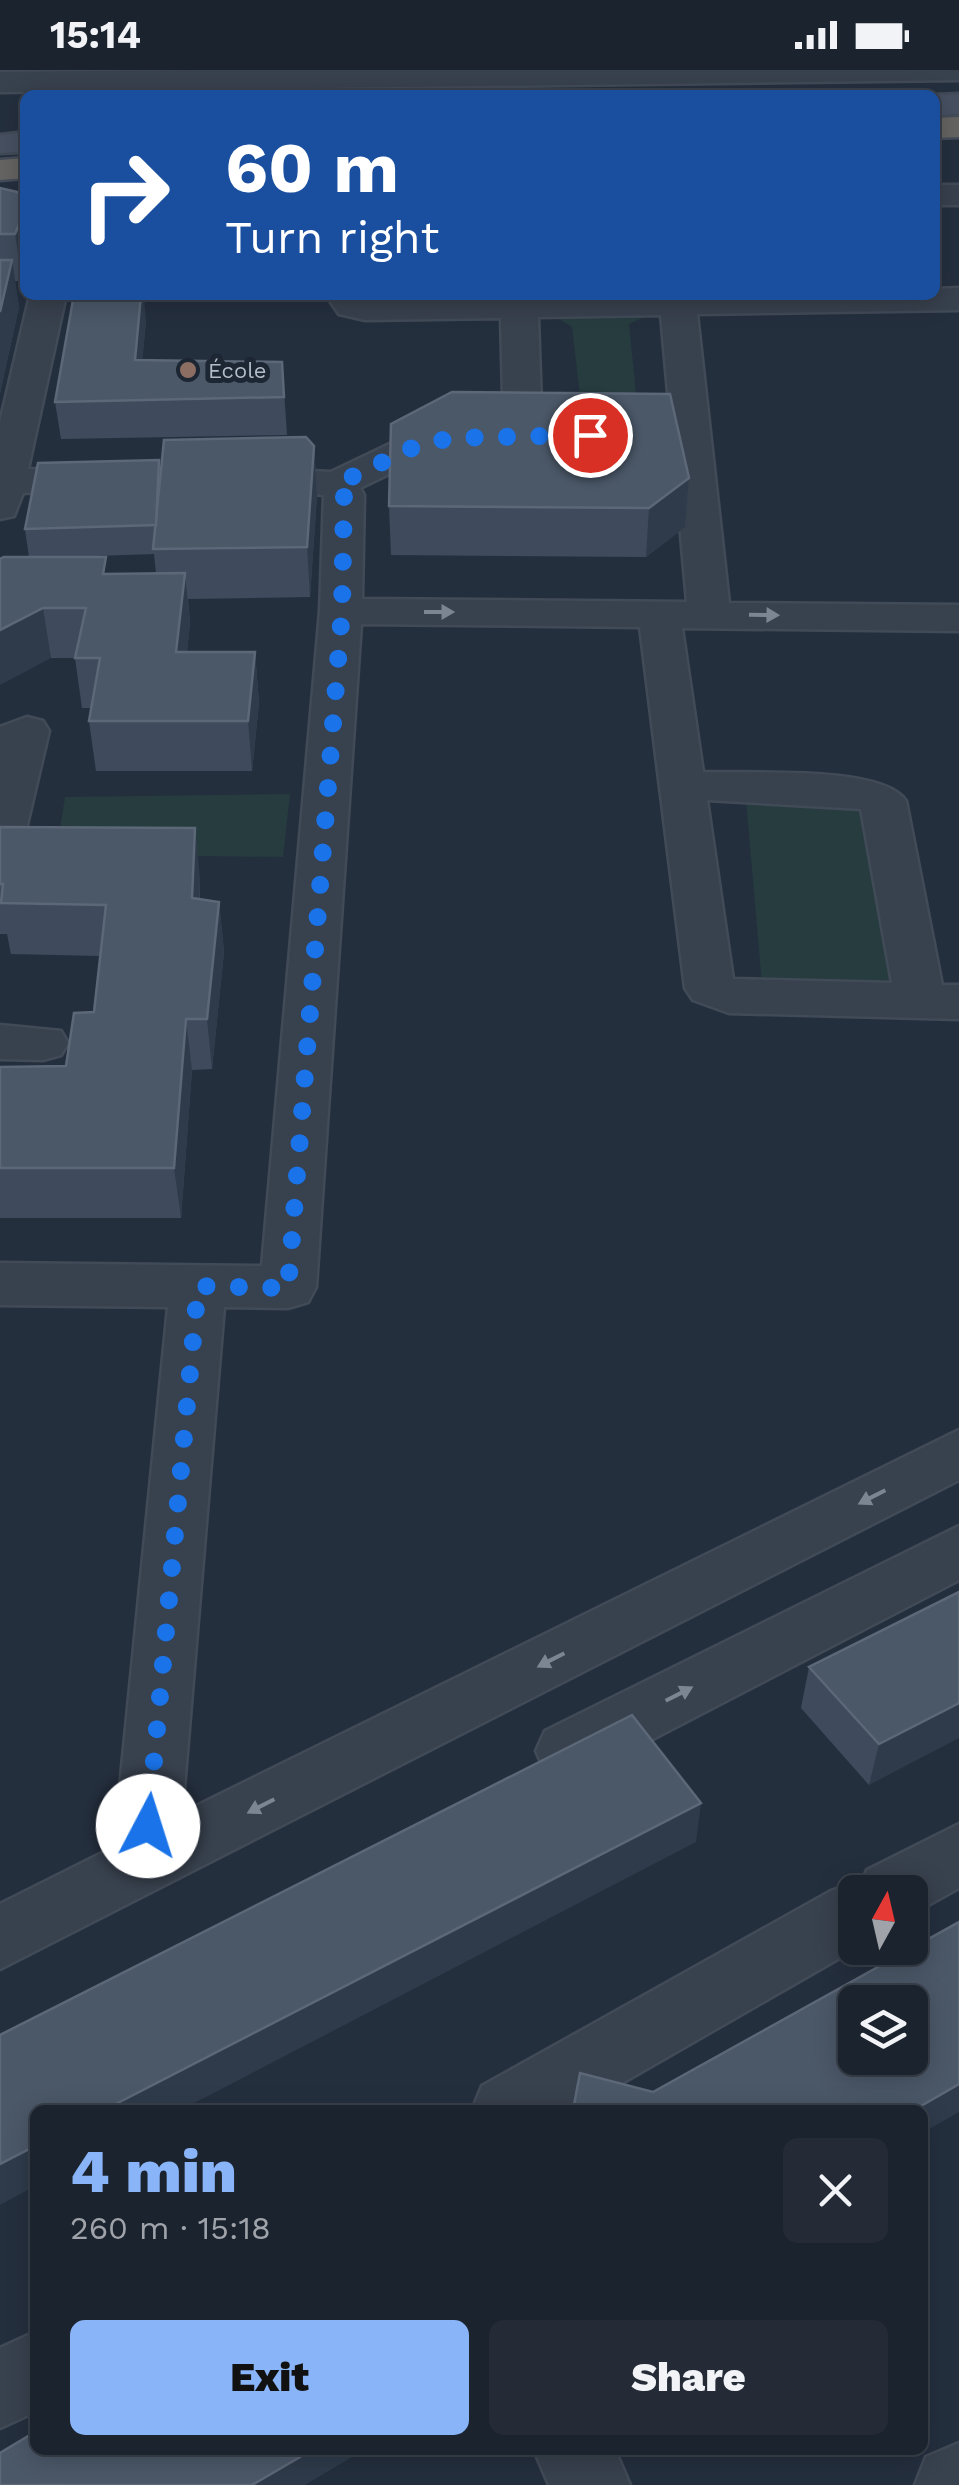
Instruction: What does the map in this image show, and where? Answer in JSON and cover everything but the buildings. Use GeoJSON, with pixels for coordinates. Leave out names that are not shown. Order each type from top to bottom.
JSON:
{"type":"FeatureCollection","features":[{"type":"Feature","properties":{"kind":"street"},"geometry":{"type":"LineString","coordinates":[[0,82],[959,70]]}},
{"type":"Feature","properties":{"kind":"street"},"geometry":{"type":"LineString","coordinates":[[47,300],[2,489],[177,480],[337,484],[412,448],[450,438],[542,435],[519,304]]}},
{"type":"Feature","properties":{"kind":"street"},"geometry":{"type":"LineString","coordinates":[[348,300],[352,306],[365,308],[818,300]]}},
{"type":"Feature","properties":{"kind":"street"},"geometry":{"type":"LineString","coordinates":[[678,302],[671,436],[706,596]]}},
{"type":"Feature","properties":{"kind":"street"},"geometry":{"type":"LineString","coordinates":[[0,1284],[288,1288],[342,592],[344,495],[337,484]]}},
{"type":"Feature","properties":{"kind":"street"},"geometry":{"type":"LineString","coordinates":[[342,592],[706,596],[959,580]]}},
{"type":"Feature","properties":{"kind":"street"},"geometry":{"type":"LineString","coordinates":[[342,592],[659,614],[706,596],[959,618]]}},
{"type":"Feature","properties":{"kind":"street"},"geometry":{"type":"LineString","coordinates":[[659,614],[680,785],[710,988],[729,996],[939,1001],[883,801],[865,793],[680,785]]}},
{"type":"Feature","properties":{"kind":"street"},"geometry":{"type":"LineString","coordinates":[[0,745],[28,730],[0,842]]}},
{"type":"Feature","properties":{"kind":"street"},"geometry":{"type":"LineString","coordinates":[[145,1865],[198,1286]]}},
{"type":"Feature","properties":{"kind":"street"},"geometry":{"type":"LineString","coordinates":[[0,1938],[959,1453]]}},
{"type":"Feature","properties":{"kind":"street"},"geometry":{"type":"LineString","coordinates":[[515,1778],[959,1551]]}},
{"type":"Feature","properties":{"kind":"street"},"geometry":{"type":"LineString","coordinates":[[921,1875],[959,1854]]}},
{"type":"Feature","properties":{"kind":"street"},"geometry":{"type":"LineString","coordinates":[[516,2105],[838,1923]]}},
{"type":"Feature","properties":{"kind":"street"},"geometry":{"type":"LineString","coordinates":[[0,2390],[30,2373]]}},
{"type":"Feature","properties":{"kind":"street"},"geometry":{"type":"LineString","coordinates":[[576,2455],[591,2485]]}},
{"type":"Feature","properties":{"kind":"green space"},"geometry":{"type":"Polygon","coordinates":[[[662,309],[629,324],[637,404],[581,404],[572,327],[546,311],[662,309]]]}},
{"type":"Feature","properties":{"kind":"green space"},"geometry":{"type":"Polygon","coordinates":[[[290,794],[283,857],[56,854],[65,797],[290,794]]]}},
{"type":"Feature","properties":{"kind":"green space"},"geometry":{"type":"Polygon","coordinates":[[[746,800],[873,806],[902,989],[762,984],[746,800]]]}},
{"type":"Feature","properties":{"kind":"place","name":"École"},"geometry":{"type":"Point","coordinates":[188,370]}},
{"type":"Feature","properties":{"kind":"route"},"geometry":{"type":"LineString","coordinates":[[148,1826],[198,1286],[288,1288],[342,611],[344,495],[337,484],[412,448],[450,438],[488,434],[590,435]]}}]}
